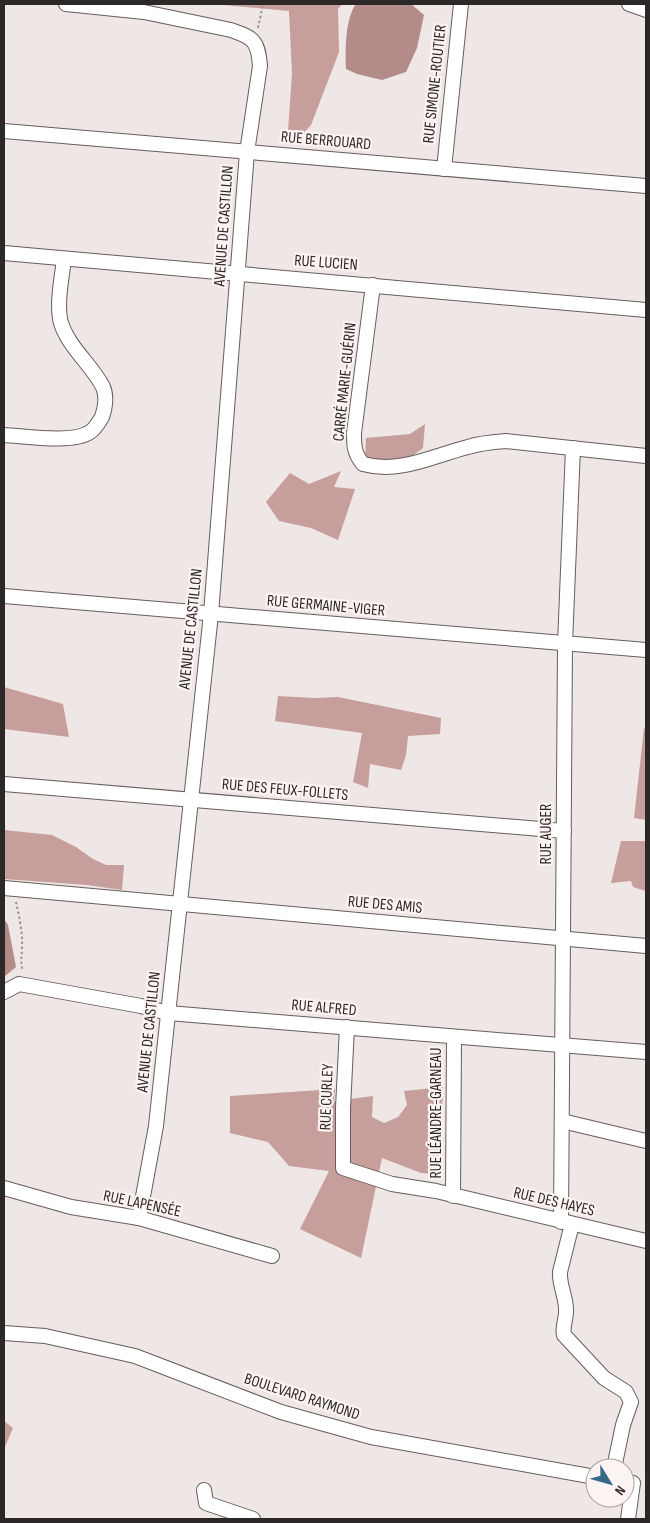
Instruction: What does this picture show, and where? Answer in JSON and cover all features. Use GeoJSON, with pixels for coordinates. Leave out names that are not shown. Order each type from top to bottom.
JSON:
{"type":"FeatureCollection","features":[{"type":"Feature","properties":{"kind":"street"},"geometry":{"type":"LineString","coordinates":[[66,4],[144,12],[231,30],[243,34],[255,42]]}},
{"type":"Feature","properties":{"kind":"street","name":"RUE SIMONE-ROUTIER"},"geometry":{"type":"LineString","coordinates":[[444,169],[461,4]]}},
{"type":"Feature","properties":{"kind":"street"},"geometry":{"type":"LineString","coordinates":[[629,4],[646,10]]}},
{"type":"Feature","properties":{"kind":"street","name":"AVENUE DE CASTILLON"},"geometry":{"type":"LineString","coordinates":[[139,1218],[156,1126],[211,614],[247,152],[260,66],[259,52],[255,42]]}},
{"type":"Feature","properties":{"kind":"street","name":"RUE BERROUARD"},"geometry":{"type":"LineString","coordinates":[[4,131],[646,186]]}},
{"type":"Feature","properties":{"kind":"street","name":"RUE LUCIEN"},"geometry":{"type":"LineString","coordinates":[[4,252],[64,259],[373,284],[646,310]]}},
{"type":"Feature","properties":{"kind":"street"},"geometry":{"type":"LineString","coordinates":[[4,435],[62,439],[80,437],[91,432],[104,413],[105,399],[103,388],[66,334],[61,322],[59,307],[64,259]]}},
{"type":"Feature","properties":{"kind":"street","name":"CARRÉ MARIE-GUÉRIN"},"geometry":{"type":"LineString","coordinates":[[373,284],[354,432],[354,445],[357,456],[363,464],[401,467],[467,447],[499,441],[646,456]]}},
{"type":"Feature","properties":{"kind":"street","name":"RUE AUGER"},"geometry":{"type":"LineString","coordinates":[[573,448],[565,644],[562,1122],[567,1223],[560,1272],[566,1312],[562,1329],[564,1336],[604,1378],[626,1392],[631,1402],[623,1425],[616,1458]]}},
{"type":"Feature","properties":{"kind":"street","name":"RUE GERMAINE-VIGER"},"geometry":{"type":"LineString","coordinates":[[4,596],[646,650]]}},
{"type":"Feature","properties":{"kind":"street","name":"RUE DES FEUX-FOLLETS"},"geometry":{"type":"LineString","coordinates":[[4,784],[564,831]]}},
{"type":"Feature","properties":{"kind":"street","name":"RUE DES AMIS"},"geometry":{"type":"LineString","coordinates":[[8,888],[646,946]]}},
{"type":"Feature","properties":{"kind":"street"},"geometry":{"type":"LineString","coordinates":[[4,992],[18,984]]}},
{"type":"Feature","properties":{"kind":"street","name":"RUE ALFRED"},"geometry":{"type":"LineString","coordinates":[[18,984],[141,1006],[168,1013],[646,1052]]}},
{"type":"Feature","properties":{"kind":"street","name":"RUE CURLEY"},"geometry":{"type":"LineString","coordinates":[[343,1168],[347,1027]]}},
{"type":"Feature","properties":{"kind":"street","name":"RUE LÉANDRE-GARNEAU"},"geometry":{"type":"LineString","coordinates":[[343,1168],[392,1184],[436,1191],[453,1196],[454,1037]]}},
{"type":"Feature","properties":{"kind":"street"},"geometry":{"type":"LineString","coordinates":[[562,1122],[646,1141]]}},
{"type":"Feature","properties":{"kind":"street","name":"RUE LAPENSÉE"},"geometry":{"type":"LineString","coordinates":[[4,1188],[71,1207],[139,1218],[272,1256]]}},
{"type":"Feature","properties":{"kind":"street","name":"RUE DES HAYES"},"geometry":{"type":"LineString","coordinates":[[453,1196],[646,1241]]}},
{"type":"Feature","properties":{"kind":"street","name":"BOULEVARD RAYMOND"},"geometry":{"type":"LineString","coordinates":[[4,1333],[45,1336],[135,1356],[281,1412],[371,1437],[585,1475]]}},
{"type":"Feature","properties":{"kind":"street"},"geometry":{"type":"LineString","coordinates":[[204,1490],[206,1502],[254,1519]]}},
{"type":"Feature","properties":{"kind":"path"},"geometry":{"type":"LineString","coordinates":[[255,42],[262,4]]}},
{"type":"Feature","properties":{"kind":"path"},"geometry":{"type":"LineString","coordinates":[[8,888],[18,911],[22,946],[20,961],[24,976],[18,984]]}},
{"type":"Feature","properties":{"kind":"shaded area"},"geometry":{"type":"Polygon","coordinates":[[[213,4],[342,4],[338,9],[339,52],[311,125],[301,136],[288,131],[292,74],[289,11],[213,4]]]}},
{"type":"Feature","properties":{"kind":"shaded area"},"geometry":{"type":"Polygon","coordinates":[[[356,4],[411,4],[424,15],[417,48],[406,72],[382,80],[357,74],[346,69],[348,26],[352,10],[356,4]]]}},
{"type":"Feature","properties":{"kind":"shaded area"},"geometry":{"type":"Polygon","coordinates":[[[425,424],[423,448],[408,459],[365,461],[366,438],[410,434],[425,424]]]}},
{"type":"Feature","properties":{"kind":"shaded area"},"geometry":{"type":"Polygon","coordinates":[[[341,471],[334,487],[355,489],[338,540],[311,528],[279,521],[266,502],[290,473],[309,484],[341,471]]]}},
{"type":"Feature","properties":{"kind":"shaded area"},"geometry":{"type":"Polygon","coordinates":[[[4,687],[63,704],[69,737],[4,729],[4,687]]]}},
{"type":"Feature","properties":{"kind":"shaded area"},"geometry":{"type":"Polygon","coordinates":[[[278,696],[338,697],[441,718],[440,734],[408,736],[406,755],[401,770],[370,764],[368,788],[353,782],[362,733],[275,721],[278,696]]]}},
{"type":"Feature","properties":{"kind":"shaded area"},"geometry":{"type":"Polygon","coordinates":[[[644,728],[646,729],[646,820],[634,818],[644,728]]]}},
{"type":"Feature","properties":{"kind":"shaded area"},"geometry":{"type":"Polygon","coordinates":[[[4,830],[52,835],[106,865],[124,865],[122,890],[87,885],[4,879],[4,830]]]}},
{"type":"Feature","properties":{"kind":"shaded area"},"geometry":{"type":"Polygon","coordinates":[[[621,841],[646,841],[646,891],[633,887],[631,881],[611,883],[621,841]]]}},
{"type":"Feature","properties":{"kind":"shaded area"},"geometry":{"type":"Polygon","coordinates":[[[4,919],[8,925],[16,967],[4,977],[4,919]]]}},
{"type":"Feature","properties":{"kind":"shaded area"},"geometry":{"type":"Polygon","coordinates":[[[443,1087],[440,1159],[437,1174],[421,1173],[382,1158],[361,1258],[300,1229],[329,1171],[289,1166],[268,1142],[230,1133],[230,1096],[335,1089],[334,1101],[373,1096],[372,1117],[384,1123],[398,1117],[407,1105],[404,1091],[443,1087]]]}},
{"type":"Feature","properties":{"kind":"shaded area"},"geometry":{"type":"Polygon","coordinates":[[[4,1421],[13,1428],[4,1449],[4,1421]]]}}]}
